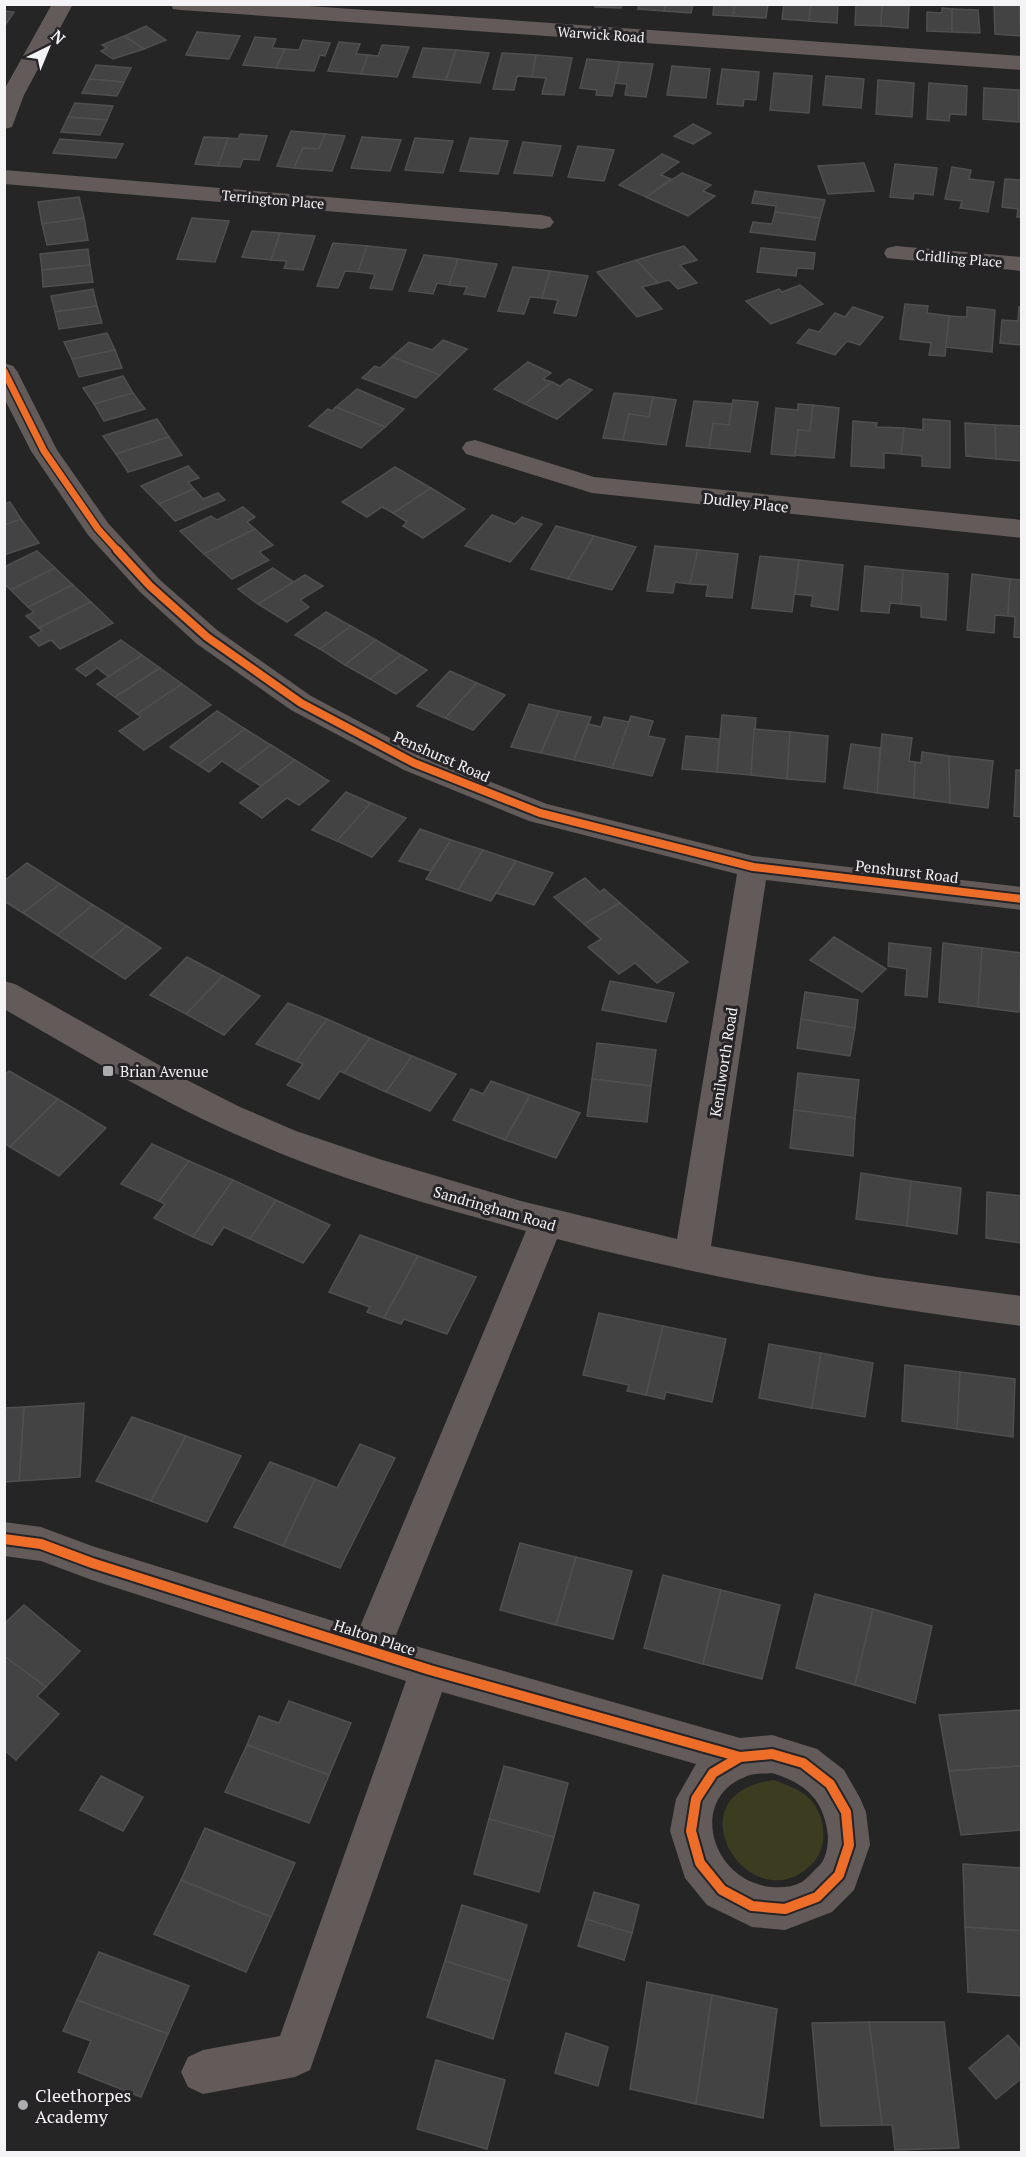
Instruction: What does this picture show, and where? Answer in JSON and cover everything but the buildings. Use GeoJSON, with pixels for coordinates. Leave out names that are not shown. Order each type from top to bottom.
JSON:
{"type":"FeatureCollection","features":[{"type":"Feature","properties":{"kind":"street"},"geometry":{"type":"LineString","coordinates":[[4,122],[13,95],[63,4]]}},
{"type":"Feature","properties":{"kind":"street","name":"Warwick Road"},"geometry":{"type":"LineString","coordinates":[[181,4],[1022,63]]}},
{"type":"Feature","properties":{"kind":"street","name":"Terrington Place"},"geometry":{"type":"LineString","coordinates":[[4,177],[542,222]]}},
{"type":"Feature","properties":{"kind":"street","name":"Cridling Place"},"geometry":{"type":"LineString","coordinates":[[897,253],[1022,264]]}},
{"type":"Feature","properties":{"kind":"street","name":"Penshurst Road"},"geometry":{"type":"LineString","coordinates":[[4,371],[44,451],[98,529],[150,586],[207,637],[301,703],[414,763],[540,813],[753,867],[1022,899]]}},
{"type":"Feature","properties":{"kind":"street","name":"Dudley Place"},"geometry":{"type":"LineString","coordinates":[[475,448],[592,485],[1022,529]]}},
{"type":"Feature","properties":{"kind":"street","name":"Kenilworth Road"},"geometry":{"type":"LineString","coordinates":[[692,1256],[753,867]]}},
{"type":"Feature","properties":{"kind":"street","name":"Sandringham Road"},"geometry":{"type":"LineString","coordinates":[[4,993],[165,1086],[262,1131],[367,1170],[546,1224],[692,1256],[915,1299],[1022,1311]]}},
{"type":"Feature","properties":{"kind":"street","name":"Halton Place"},"geometry":{"type":"LineString","coordinates":[[370,1651],[546,1224]]}},
{"type":"Feature","properties":{"kind":"street","name":"Halton Place"},"geometry":{"type":"LineString","coordinates":[[4,1539],[41,1544],[92,1563],[430,1670],[740,1757]]}},
{"type":"Feature","properties":{"kind":"street","name":"Halton Place"},"geometry":{"type":"LineString","coordinates":[[204,2072],[295,2055],[430,1670]]}},
{"type":"Feature","properties":{"kind":"green space"},"geometry":{"type":"Polygon","coordinates":[[[774,1780],[798,1790],[815,1805],[822,1821],[823,1839],[819,1855],[814,1862],[790,1878],[766,1879],[746,1869],[730,1851],[723,1829],[726,1808],[742,1790],[774,1780]]]}},
{"type":"Feature","properties":{"kind":"cycle path"},"geometry":{"type":"LineString","coordinates":[[4,371],[44,451],[98,529],[150,586],[207,637],[301,703],[414,763],[540,813],[753,867],[1022,899]]}},
{"type":"Feature","properties":{"kind":"cycle path"},"geometry":{"type":"LineString","coordinates":[[4,1539],[41,1544],[92,1563],[430,1670],[740,1757],[772,1754],[803,1763],[830,1784],[846,1812],[849,1845],[839,1875],[817,1897],[785,1909],[752,1906],[722,1890],[700,1863],[691,1831],[696,1799],[713,1773],[740,1757]]}},
{"type":"Feature","properties":{"kind":"place","name":"Brian Avenue"},"geometry":{"type":"Point","coordinates":[108,1071]}},
{"type":"Feature","properties":{"kind":"place","name":"Cleethorpes Academy"},"geometry":{"type":"Point","coordinates":[23,2105]}}]}
